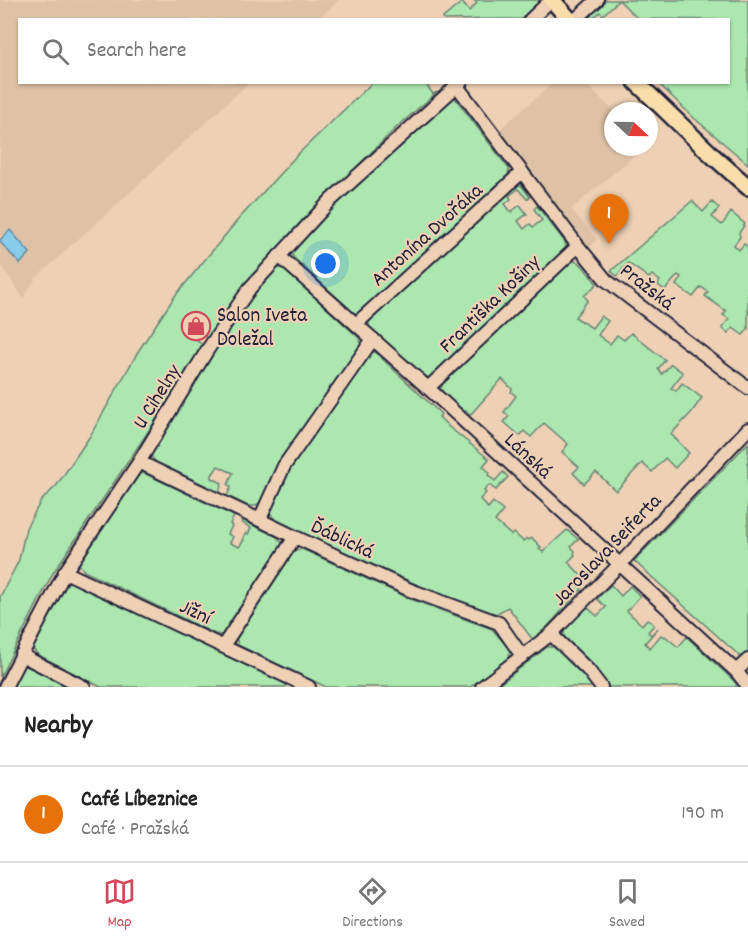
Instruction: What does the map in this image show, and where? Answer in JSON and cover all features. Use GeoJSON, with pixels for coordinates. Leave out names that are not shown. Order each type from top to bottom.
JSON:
{"type":"FeatureCollection","features":[{"type":"Feature","properties":{"kind":"main road"},"geometry":{"type":"LineString","coordinates":[[552,0],[568,18]]}},
{"type":"Feature","properties":{"kind":"main road"},"geometry":{"type":"LineString","coordinates":[[638,84],[748,188]]}},
{"type":"Feature","properties":{"kind":"street"},"geometry":{"type":"LineString","coordinates":[[532,18],[552,0]]}},
{"type":"Feature","properties":{"kind":"street"},"geometry":{"type":"LineString","coordinates":[[577,18],[597,0]]}},
{"type":"Feature","properties":{"kind":"street","name":"Pražská"},"geometry":{"type":"LineString","coordinates":[[457,84],[606,280],[748,388]]}},
{"type":"Feature","properties":{"kind":"street","name":"U Cihelny"},"geometry":{"type":"LineString","coordinates":[[5,687],[65,572],[139,462],[208,349],[250,288],[331,200],[457,84]]}},
{"type":"Feature","properties":{"kind":"street","name":"Antonína Dvořáka"},"geometry":{"type":"LineString","coordinates":[[356,324],[522,172]]}},
{"type":"Feature","properties":{"kind":"street","name":"Františka Košiny"},"geometry":{"type":"LineString","coordinates":[[428,388],[578,246]]}},
{"type":"Feature","properties":{"kind":"street","name":"Lánská"},"geometry":{"type":"LineString","coordinates":[[279,256],[428,388],[736,671],[748,686]]}},
{"type":"Feature","properties":{"kind":"street"},"geometry":{"type":"LineString","coordinates":[[260,519],[284,466],[373,339]]}},
{"type":"Feature","properties":{"kind":"street","name":"Jaroslava Seiferta"},"geometry":{"type":"LineString","coordinates":[[482,687],[551,634],[748,429]]}},
{"type":"Feature","properties":{"kind":"street","name":"Ďáblická"},"geometry":{"type":"LineString","coordinates":[[139,462],[410,590],[499,623],[522,656]]}},
{"type":"Feature","properties":{"kind":"street"},"geometry":{"type":"LineString","coordinates":[[223,646],[295,537]]}},
{"type":"Feature","properties":{"kind":"street","name":"Jižní"},"geometry":{"type":"LineString","coordinates":[[65,572],[309,687]]}},
{"type":"Feature","properties":{"kind":"street"},"geometry":{"type":"LineString","coordinates":[[551,634],[588,670],[601,687]]}},
{"type":"Feature","properties":{"kind":"street"},"geometry":{"type":"LineString","coordinates":[[21,655],[84,687]]}},
{"type":"Feature","properties":{"kind":"street"},"geometry":{"type":"LineString","coordinates":[[736,671],[748,660]]}},
{"type":"Feature","properties":{"kind":"shaded area"},"geometry":{"type":"Polygon","coordinates":[[[0,0],[339,0],[319,18],[18,18],[18,84],[248,84],[36,278],[23,298],[0,263],[0,0]]]}},
{"type":"Feature","properties":{"kind":"shaded area"},"geometry":{"type":"Polygon","coordinates":[[[552,84],[585,84],[604,102],[604,156],[634,156],[571,209],[597,240],[589,247],[499,130],[552,84]]]}},
{"type":"Feature","properties":{"kind":"green space"},"geometry":{"type":"Polygon","coordinates":[[[474,0],[538,0],[539,2],[525,18],[443,18],[462,2],[469,11],[477,3],[474,0]]]}},
{"type":"Feature","properties":{"kind":"green space"},"geometry":{"type":"Polygon","coordinates":[[[601,0],[619,0],[603,15],[600,12],[593,18],[588,18],[593,13],[591,9],[601,0]]]}},
{"type":"Feature","properties":{"kind":"green space"},"geometry":{"type":"Polygon","coordinates":[[[619,0],[748,0],[748,164],[694,118],[659,84],[730,84],[730,18],[637,18],[619,0]]]}},
{"type":"Feature","properties":{"kind":"green space"},"geometry":{"type":"Polygon","coordinates":[[[371,84],[426,84],[433,94],[437,92],[397,127],[312,211],[246,284],[208,338],[201,334],[197,341],[203,345],[164,408],[53,573],[0,677],[0,597],[19,560],[26,528],[41,501],[57,485],[90,436],[139,350],[175,296],[237,221],[296,156],[371,84]]]}},
{"type":"Feature","properties":{"kind":"green space"},"geometry":{"type":"Polygon","coordinates":[[[449,98],[455,98],[509,169],[508,176],[362,313],[354,313],[293,257],[292,249],[357,183],[449,98]]]}},
{"type":"Feature","properties":{"kind":"green space"},"geometry":{"type":"Polygon","coordinates":[[[514,184],[521,185],[530,197],[527,199],[518,189],[509,196],[511,199],[505,204],[511,212],[520,205],[527,214],[518,221],[524,229],[530,224],[533,227],[542,220],[534,209],[537,206],[565,242],[566,248],[563,254],[435,375],[429,378],[369,327],[369,320],[514,184]]]}},
{"type":"Feature","properties":{"kind":"green space"},"geometry":{"type":"Polygon","coordinates":[[[692,201],[703,212],[712,202],[719,208],[712,217],[722,225],[731,212],[745,224],[734,245],[739,250],[744,244],[748,247],[748,329],[743,335],[733,328],[728,333],[722,328],[729,319],[723,315],[726,311],[705,296],[708,292],[701,287],[693,297],[676,285],[681,277],[678,275],[665,290],[658,285],[660,281],[652,275],[649,278],[628,263],[617,276],[611,271],[692,201]]]}},
{"type":"Feature","properties":{"kind":"green space"},"geometry":{"type":"Polygon","coordinates":[[[575,261],[581,264],[597,284],[584,296],[588,300],[575,317],[592,328],[601,316],[608,321],[598,335],[610,344],[617,335],[624,340],[631,333],[665,360],[658,369],[662,374],[671,364],[683,373],[671,388],[676,391],[682,383],[702,398],[671,434],[689,453],[675,468],[665,458],[652,472],[642,463],[616,491],[596,472],[584,484],[573,473],[579,467],[562,452],[568,444],[544,423],[531,437],[524,431],[520,436],[504,422],[509,416],[504,412],[516,396],[502,379],[470,415],[444,395],[441,388],[444,381],[568,263],[575,261]]]}},
{"type":"Feature","properties":{"kind":"green space"},"geometry":{"type":"Polygon","coordinates":[[[275,268],[283,268],[360,339],[361,346],[279,463],[260,502],[255,506],[248,506],[227,496],[231,487],[228,485],[233,473],[218,466],[212,478],[222,483],[219,492],[156,462],[151,456],[153,447],[231,325],[275,268]]]}},
{"type":"Feature","properties":{"kind":"green space"},"geometry":{"type":"Polygon","coordinates":[[[375,352],[441,414],[439,417],[449,427],[489,459],[483,466],[490,473],[488,475],[495,481],[503,472],[508,477],[496,490],[489,485],[484,491],[486,493],[480,499],[488,508],[493,502],[503,511],[495,521],[511,535],[514,533],[523,541],[532,538],[543,552],[567,530],[578,539],[571,547],[575,555],[568,562],[582,576],[575,582],[582,589],[533,640],[508,607],[496,614],[420,586],[305,534],[275,519],[270,514],[269,508],[289,469],[368,353],[375,352]]]}},
{"type":"Feature","properties":{"kind":"green space"},"geometry":{"type":"Polygon","coordinates":[[[748,443],[748,652],[742,658],[634,561],[748,443]]]}},
{"type":"Feature","properties":{"kind":"green space"},"geometry":{"type":"Polygon","coordinates":[[[140,473],[234,516],[228,534],[233,537],[230,543],[239,547],[246,533],[248,534],[251,528],[241,522],[242,520],[277,537],[282,543],[281,551],[222,635],[215,634],[84,571],[79,564],[81,556],[134,477],[140,473]]]}},
{"type":"Feature","properties":{"kind":"green space"},"geometry":{"type":"Polygon","coordinates":[[[302,549],[413,600],[492,629],[510,650],[508,659],[470,687],[326,687],[238,645],[236,637],[293,552],[302,549]]]}},
{"type":"Feature","properties":{"kind":"green space"},"geometry":{"type":"Polygon","coordinates":[[[68,582],[74,582],[287,685],[285,687],[101,687],[38,655],[33,649],[34,642],[62,587],[68,582]]]}},
{"type":"Feature","properties":{"kind":"green space"},"geometry":{"type":"Polygon","coordinates":[[[611,585],[621,596],[630,586],[640,596],[627,611],[642,625],[647,619],[654,625],[648,632],[651,635],[658,628],[645,643],[650,648],[661,635],[678,647],[687,637],[737,686],[607,687],[564,641],[564,631],[587,607],[597,616],[606,607],[597,599],[611,585]]]}},
{"type":"Feature","properties":{"kind":"green space"},"geometry":{"type":"Polygon","coordinates":[[[547,647],[557,647],[585,673],[594,687],[496,687],[547,647]]]}},
{"type":"Feature","properties":{"kind":"green space"},"geometry":{"type":"Polygon","coordinates":[[[24,666],[31,667],[71,687],[10,687],[24,666]]]}},
{"type":"Feature","properties":{"kind":"water"},"geometry":{"type":"Polygon","coordinates":[[[10,230],[30,253],[20,264],[0,242],[10,230]]]}},
{"type":"Feature","properties":{"kind":"place","name":"Café Líbeznice"},"geometry":{"type":"Point","coordinates":[609,244]}},
{"type":"Feature","properties":{"kind":"place","name":"Salon Iveta Doležal"},"geometry":{"type":"Point","coordinates":[196,326]}}]}
